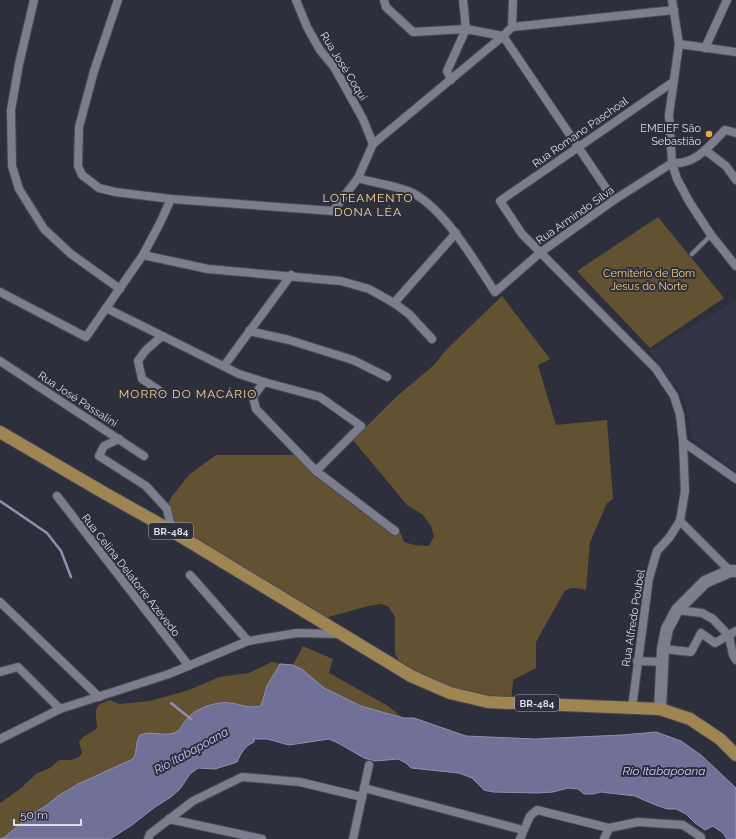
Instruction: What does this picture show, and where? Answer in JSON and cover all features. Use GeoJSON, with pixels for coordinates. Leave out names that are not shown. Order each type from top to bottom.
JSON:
{"type":"FeatureCollection","features":[{"type":"Feature","properties":{"kind":"main road","name":"BR-484"},"geometry":{"type":"LineString","coordinates":[[0,432],[172,531],[411,676],[450,693],[488,702],[660,709],[690,719],[720,738],[736,755]]}},
{"type":"Feature","properties":{"kind":"street"},"geometry":{"type":"LineString","coordinates":[[34,0],[19,64],[11,110],[12,166],[19,189],[44,229],[71,254],[120,289]]}},
{"type":"Feature","properties":{"kind":"street"},"geometry":{"type":"LineString","coordinates":[[118,0],[94,72],[79,126],[78,166],[82,175],[99,188],[115,192],[171,199],[333,211],[358,178],[373,144],[451,80],[512,27],[674,10]]}},
{"type":"Feature","properties":{"kind":"street","name":"Rua José Coqui"},"geometry":{"type":"LineString","coordinates":[[296,0],[307,27],[320,50],[334,67],[363,119],[373,144]]}},
{"type":"Feature","properties":{"kind":"street"},"geometry":{"type":"LineString","coordinates":[[384,0],[386,7],[413,32],[466,29],[503,36],[577,148],[614,200]]}},
{"type":"Feature","properties":{"kind":"street"},"geometry":{"type":"LineString","coordinates":[[451,80],[447,71],[466,29],[463,0]]}},
{"type":"Feature","properties":{"kind":"street"},"geometry":{"type":"LineString","coordinates":[[512,27],[513,0]]}},
{"type":"Feature","properties":{"kind":"street"},"geometry":{"type":"LineString","coordinates":[[672,0],[679,44],[669,115],[672,163],[677,179],[690,203],[711,235],[736,266]]}},
{"type":"Feature","properties":{"kind":"street"},"geometry":{"type":"LineString","coordinates":[[705,48],[727,0]]}},
{"type":"Feature","properties":{"kind":"street"},"geometry":{"type":"LineString","coordinates":[[679,44],[736,52]]}},
{"type":"Feature","properties":{"kind":"street","name":"Rua Romano Paschoal"},"geometry":{"type":"LineString","coordinates":[[500,201],[673,82]]}},
{"type":"Feature","properties":{"kind":"street"},"geometry":{"type":"LineString","coordinates":[[672,163],[682,164],[698,157],[725,130],[736,133]]}},
{"type":"Feature","properties":{"kind":"street"},"geometry":{"type":"LineString","coordinates":[[705,150],[726,166],[736,180]]}},
{"type":"Feature","properties":{"kind":"street","name":"Rua Armindo Silva"},"geometry":{"type":"LineString","coordinates":[[456,233],[495,292],[541,252],[614,200],[672,163]]}},
{"type":"Feature","properties":{"kind":"street"},"geometry":{"type":"LineString","coordinates":[[358,178],[409,192],[428,203],[456,233],[394,303]]}},
{"type":"Feature","properties":{"kind":"street"},"geometry":{"type":"LineString","coordinates":[[0,293],[86,336],[143,255],[171,199]]}},
{"type":"Feature","properties":{"kind":"street","name":"Rua Alfredo Poubel"},"geometry":{"type":"LineString","coordinates":[[500,201],[522,234],[656,369],[674,396],[680,414],[685,491],[680,521],[669,538],[657,551],[649,578],[632,708]]}},
{"type":"Feature","properties":{"kind":"street"},"geometry":{"type":"LineString","coordinates":[[143,255],[208,269],[341,280],[369,289],[394,303],[409,314],[432,339]]}},
{"type":"Feature","properties":{"kind":"street"},"geometry":{"type":"LineString","coordinates":[[224,366],[291,275]]}},
{"type":"Feature","properties":{"kind":"street"},"geometry":{"type":"LineString","coordinates":[[106,308],[239,374],[320,397],[361,426],[316,472]]}},
{"type":"Feature","properties":{"kind":"street"},"geometry":{"type":"LineString","coordinates":[[250,331],[289,340],[353,360],[387,377]]}},
{"type":"Feature","properties":{"kind":"street"},"geometry":{"type":"LineString","coordinates":[[160,391],[142,380],[138,361],[145,351],[162,336]]}},
{"type":"Feature","properties":{"kind":"street","name":"Rua José Passalini"},"geometry":{"type":"LineString","coordinates":[[0,361],[144,456]]}},
{"type":"Feature","properties":{"kind":"street"},"geometry":{"type":"LineString","coordinates":[[264,382],[253,397],[256,409],[316,472],[395,531]]}},
{"type":"Feature","properties":{"kind":"street"},"geometry":{"type":"LineString","coordinates":[[119,439],[104,446],[99,456],[146,486],[167,509],[172,531]]}},
{"type":"Feature","properties":{"kind":"street"},"geometry":{"type":"LineString","coordinates":[[683,442],[736,479]]}},
{"type":"Feature","properties":{"kind":"street","name":"Rua Celina Delatorre Azevedo"},"geometry":{"type":"LineString","coordinates":[[56,496],[189,666]]}},
{"type":"Feature","properties":{"kind":"street"},"geometry":{"type":"LineString","coordinates":[[660,709],[663,649],[667,629],[677,610],[704,582],[733,571],[680,521]]}},
{"type":"Feature","properties":{"kind":"street"},"geometry":{"type":"LineString","coordinates":[[190,575],[248,641]]}},
{"type":"Feature","properties":{"kind":"street"},"geometry":{"type":"LineString","coordinates":[[0,602],[99,697]]}},
{"type":"Feature","properties":{"kind":"street"},"geometry":{"type":"LineString","coordinates":[[677,610],[702,613],[733,633]]}},
{"type":"Feature","properties":{"kind":"street"},"geometry":{"type":"LineString","coordinates":[[0,739],[60,710],[170,674],[248,641],[297,633],[340,634]]}},
{"type":"Feature","properties":{"kind":"street"},"geometry":{"type":"LineString","coordinates":[[663,649],[691,652],[701,633],[715,643],[733,633]]}},
{"type":"Feature","properties":{"kind":"street"},"geometry":{"type":"LineString","coordinates":[[733,633],[733,655],[736,660]]}},
{"type":"Feature","properties":{"kind":"street"},"geometry":{"type":"LineString","coordinates":[[637,661],[663,662]]}},
{"type":"Feature","properties":{"kind":"street"},"geometry":{"type":"LineString","coordinates":[[0,672],[18,667],[60,710]]}},
{"type":"Feature","properties":{"kind":"street"},"geometry":{"type":"LineString","coordinates":[[354,839],[369,765]]}},
{"type":"Feature","properties":{"kind":"street"},"geometry":{"type":"LineString","coordinates":[[148,839],[150,834],[193,801],[242,777],[300,782],[362,797]]}},
{"type":"Feature","properties":{"kind":"street"},"geometry":{"type":"LineString","coordinates":[[364,788],[523,830]]}},
{"type":"Feature","properties":{"kind":"street"},"geometry":{"type":"LineString","coordinates":[[520,839],[530,816],[537,810],[609,828],[638,822],[683,825],[701,838]]}},
{"type":"Feature","properties":{"kind":"street"},"geometry":{"type":"LineString","coordinates":[[169,819],[262,839]]}},
{"type":"Feature","properties":{"kind":"street"},"geometry":{"type":"LineString","coordinates":[[604,839],[609,828]]}},
{"type":"Feature","properties":{"kind":"lane"},"geometry":{"type":"LineString","coordinates":[[692,254],[711,235]]}},
{"type":"Feature","properties":{"kind":"shaded area"},"geometry":{"type":"Polygon","coordinates":[[[736,301],[736,472],[693,439],[683,395],[649,351],[736,301]]]}},
{"type":"Feature","properties":{"kind":"green space","name":"Cemitério de Bom Jesus do Norte"},"geometry":{"type":"Polygon","coordinates":[[[658,217],[724,298],[650,348],[577,271],[658,217]]]}},
{"type":"Feature","properties":{"kind":"green space"},"geometry":{"type":"Polygon","coordinates":[[[502,296],[550,359],[538,365],[556,425],[607,420],[613,499],[607,503],[590,542],[586,590],[572,588],[564,592],[536,642],[536,668],[513,680],[511,703],[468,693],[406,673],[395,654],[395,617],[388,606],[380,604],[368,606],[321,619],[166,523],[163,514],[172,496],[190,474],[216,455],[300,455],[392,524],[401,534],[404,542],[414,545],[429,546],[434,536],[431,526],[422,514],[408,506],[353,440],[396,397],[434,365],[446,350],[502,296]]]}},
{"type":"Feature","properties":{"kind":"green space"},"geometry":{"type":"Polygon","coordinates":[[[303,646],[333,659],[329,673],[388,706],[403,718],[354,702],[334,694],[321,686],[293,665],[303,646]]]}},
{"type":"Feature","properties":{"kind":"green space"},"geometry":{"type":"Polygon","coordinates":[[[272,662],[282,664],[280,664],[267,686],[262,706],[250,707],[228,702],[216,703],[196,711],[175,733],[164,735],[144,733],[137,742],[137,751],[133,759],[78,784],[58,796],[28,817],[5,837],[0,839],[0,803],[20,789],[36,774],[50,768],[59,760],[71,760],[79,757],[82,753],[79,742],[97,728],[96,710],[100,704],[110,700],[119,704],[150,701],[189,690],[219,677],[249,673],[272,662]]]}},
{"type":"Feature","properties":{"kind":"water","name":"Rio Itabapoana"},"geometry":{"type":"Polygon","coordinates":[[[280,664],[293,665],[303,670],[324,688],[361,706],[403,718],[414,718],[466,736],[535,739],[656,732],[681,741],[701,755],[736,788],[736,839],[727,839],[723,833],[713,826],[705,830],[686,814],[676,809],[667,809],[635,796],[601,792],[584,794],[578,789],[568,788],[553,792],[537,793],[493,792],[484,790],[472,778],[459,773],[411,768],[406,763],[398,759],[375,761],[364,758],[329,739],[289,745],[267,739],[254,739],[254,742],[244,750],[237,762],[215,769],[198,768],[190,774],[180,789],[171,797],[110,839],[0,839],[5,837],[28,817],[58,796],[78,784],[133,759],[140,735],[148,733],[174,733],[193,713],[201,708],[214,704],[224,702],[250,707],[261,706],[267,686],[280,664]]]}},
{"type":"Feature","properties":{"kind":"waterway"},"geometry":{"type":"LineString","coordinates":[[0,501],[47,533],[61,551],[71,577]]}},
{"type":"Feature","properties":{"kind":"waterway"},"geometry":{"type":"LineString","coordinates":[[171,703],[191,719]]}},
{"type":"Feature","properties":{"kind":"place","name":"EMEIEF São Sebastião"},"geometry":{"type":"Point","coordinates":[709,134]}},
{"type":"Feature","properties":{"kind":"district","name":"LOTEAMENTO DONA LÉA"},"geometry":{"type":"Point","coordinates":[368,205]}},
{"type":"Feature","properties":{"kind":"district","name":"MORRO DO MACÁRIO"},"geometry":{"type":"Point","coordinates":[188,394]}}]}
